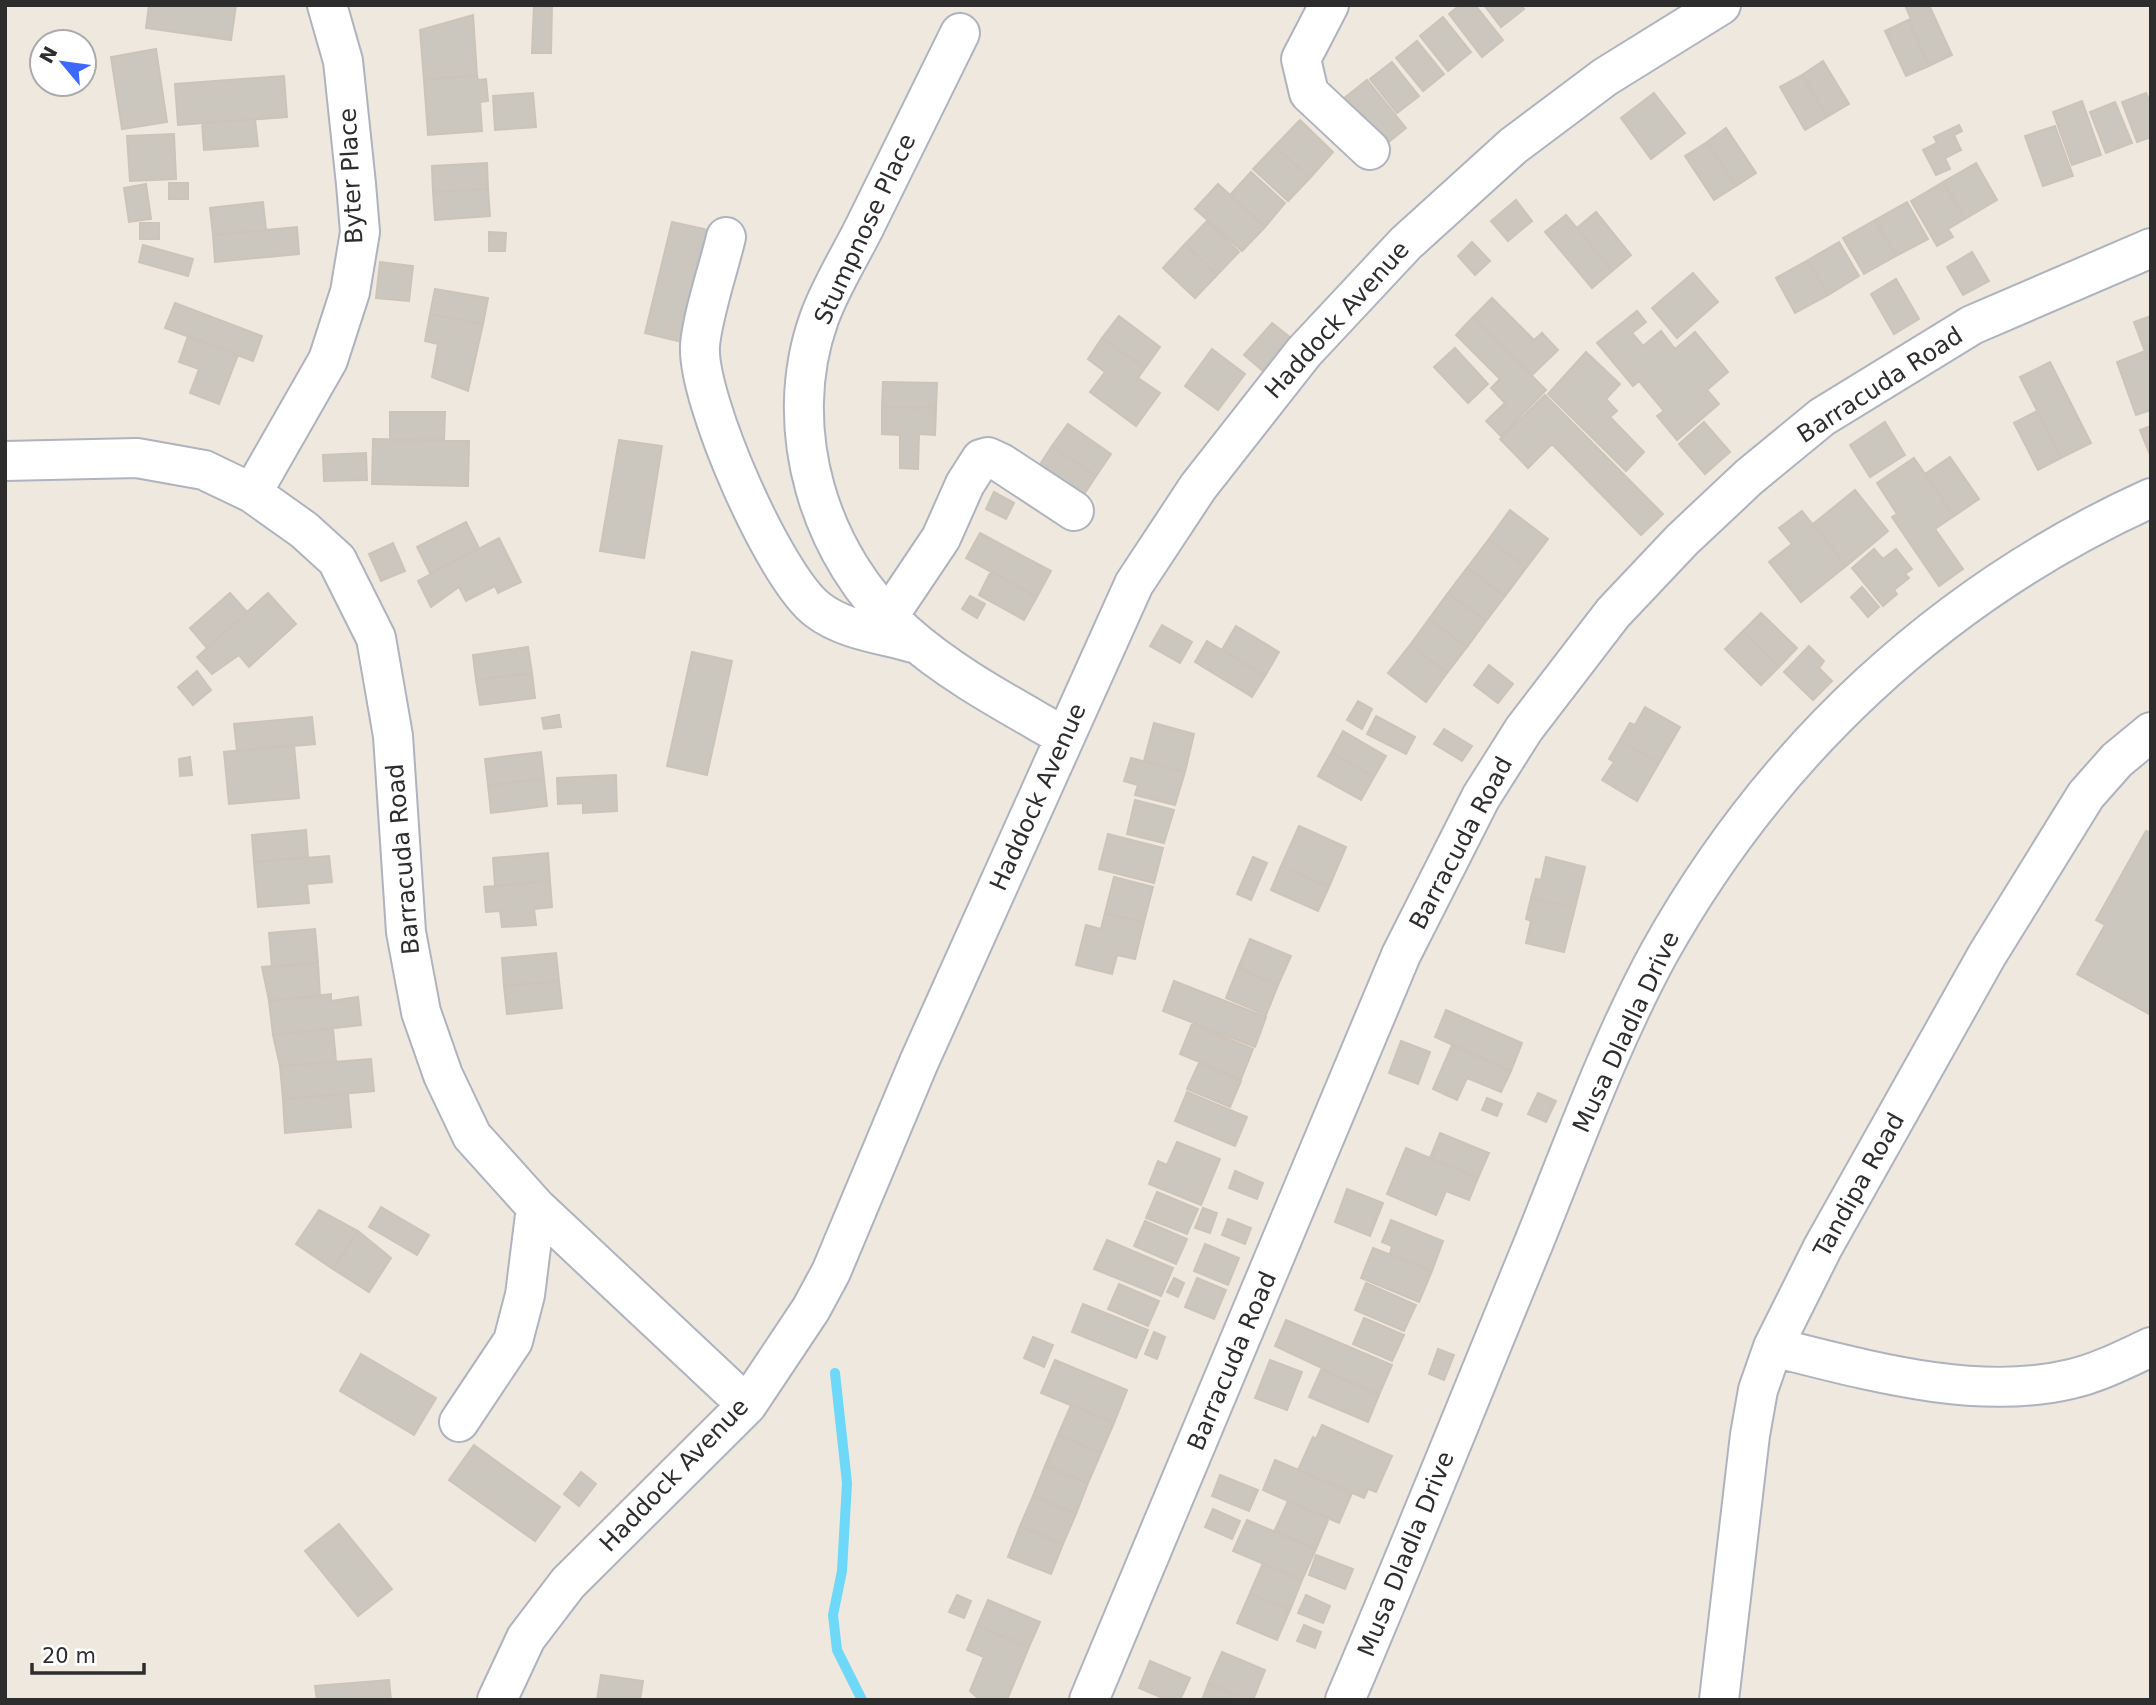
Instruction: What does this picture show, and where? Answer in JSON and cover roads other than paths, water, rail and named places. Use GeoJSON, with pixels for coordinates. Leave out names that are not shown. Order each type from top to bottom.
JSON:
{"type":"FeatureCollection","features":[{"type":"Feature","properties":{"kind":"street","name":"Byter Place"},"geometry":{"type":"LineString","coordinates":[[252,493],[328,360],[351,292],[360,232],[358,208],[343,61],[327,5]]}},
{"type":"Feature","properties":{"kind":"street"},"geometry":{"type":"LineString","coordinates":[[1329,5],[1301,59],[1309,93],[1370,150]]}},
{"type":"Feature","properties":{"kind":"street","name":"Haddock Avenue"},"geometry":{"type":"LineString","coordinates":[[497,1700],[526,1637],[568,1583],[747,1405],[811,1309],[831,1272],[919,1062],[1134,584],[1198,487],[1304,352],[1406,243],[1513,146],[1605,77],[1721,5]]}},
{"type":"Feature","properties":{"kind":"street","name":"Stumpnose Place"},"geometry":{"type":"LineString","coordinates":[[960,33],[819,319],[803,389],[806,447],[822,514],[859,584],[888,617],[943,664],[1065,737]]}},
{"type":"Feature","properties":{"kind":"street"},"geometry":{"type":"LineString","coordinates":[[726,237],[700,346],[713,406],[751,511],[786,575],[817,610],[838,622],[919,644]]}},
{"type":"Feature","properties":{"kind":"street","name":"Barracuda Road"},"geometry":{"type":"LineString","coordinates":[[1089,1700],[1401,955],[1481,797],[1524,729],[1613,613],[1682,540],[1749,477],[1822,417],[1972,325],[2151,248]]}},
{"type":"Feature","properties":{"kind":"street"},"geometry":{"type":"LineString","coordinates":[[5,452],[6,460]]}},
{"type":"Feature","properties":{"kind":"street"},"geometry":{"type":"LineString","coordinates":[[888,617],[941,538],[965,484],[981,459],[988,457],[1001,463],[1074,511]]}},
{"type":"Feature","properties":{"kind":"street","name":"Barracuda Road"},"geometry":{"type":"LineString","coordinates":[[6,460],[137,458],[204,470],[252,493],[304,530],[337,560],[376,638],[393,736],[406,932],[421,1012],[443,1075],[472,1136],[536,1207],[747,1405]]}},
{"type":"Feature","properties":{"kind":"street","name":"Musa Dladla Drive"},"geometry":{"type":"LineString","coordinates":[[1358,1692],[1632,1008],[1697,888],[1731,838],[1800,753],[1899,656],[2009,575],[2151,498]]}},
{"type":"Feature","properties":{"kind":"street","name":"Tandipa Road"},"geometry":{"type":"LineString","coordinates":[[1719,1700],[1750,1435],[1758,1390],[1773,1347],[1823,1247],[1994,943],[2086,795],[2117,760],[2151,732]]}},
{"type":"Feature","properties":{"kind":"street"},"geometry":{"type":"LineString","coordinates":[[458,1422],[513,1341],[523,1307],[536,1207]]}},
{"type":"Feature","properties":{"kind":"street"},"geometry":{"type":"LineString","coordinates":[[1773,1347],[1965,1387],[2011,1387],[2070,1380],[2151,1347]]}},
{"type":"Feature","properties":{"kind":"waterway"},"geometry":{"type":"LineString","coordinates":[[835,1373],[847,1483],[842,1571],[833,1615],[837,1650],[862,1700]]}}]}
